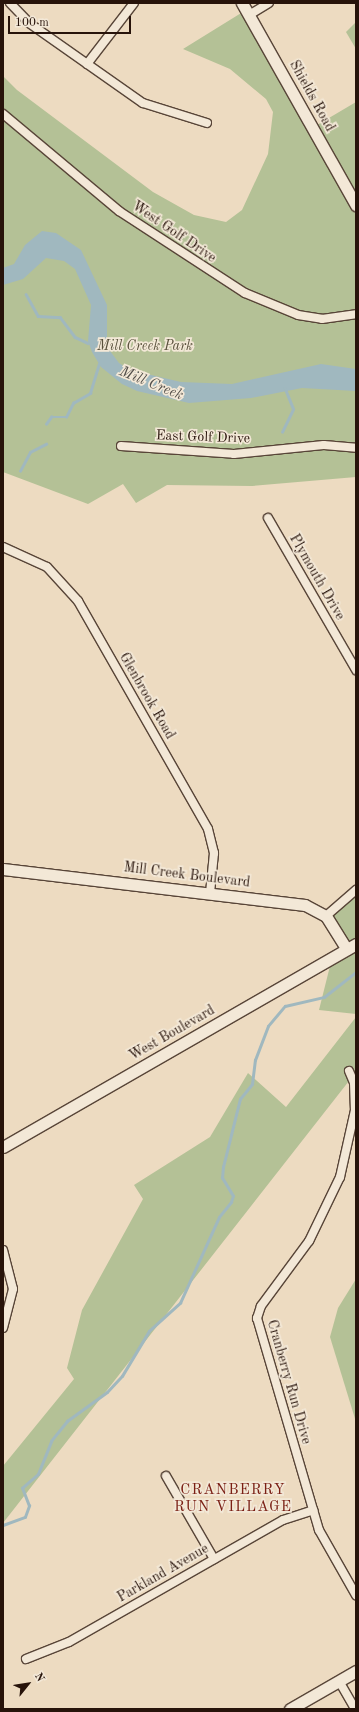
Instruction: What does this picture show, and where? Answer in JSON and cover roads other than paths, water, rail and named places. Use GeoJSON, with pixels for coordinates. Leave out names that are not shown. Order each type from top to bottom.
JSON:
{"type":"FeatureCollection","features":[{"type":"Feature","properties":{"kind":"street"},"geometry":{"type":"LineString","coordinates":[[10,3],[28,23],[143,103],[207,123]]}},
{"type":"Feature","properties":{"kind":"street"},"geometry":{"type":"LineString","coordinates":[[88,64],[134,3]]}},
{"type":"Feature","properties":{"kind":"street","name":"Shields Road"},"geometry":{"type":"LineString","coordinates":[[242,3],[356,205]]}},
{"type":"Feature","properties":{"kind":"street"},"geometry":{"type":"LineString","coordinates":[[248,15],[269,3]]}},
{"type":"Feature","properties":{"kind":"street","name":"West Golf Drive"},"geometry":{"type":"LineString","coordinates":[[3,114],[113,207],[245,293],[298,315],[322,319],[356,314]]}},
{"type":"Feature","properties":{"kind":"street","name":"East Golf Drive"},"geometry":{"type":"LineString","coordinates":[[120,446],[234,454],[324,445],[356,448]]}},
{"type":"Feature","properties":{"kind":"street","name":"Plymouth Drive"},"geometry":{"type":"LineString","coordinates":[[268,518],[356,670]]}},
{"type":"Feature","properties":{"kind":"street","name":"Glenbrook Road"},"geometry":{"type":"LineString","coordinates":[[3,547],[47,567],[78,602],[206,824],[214,853],[210,893]]}},
{"type":"Feature","properties":{"kind":"street","name":"Mill Creek Boulevard"},"geometry":{"type":"LineString","coordinates":[[3,869],[293,903],[326,916]]}},
{"type":"Feature","properties":{"kind":"street"},"geometry":{"type":"LineString","coordinates":[[352,946],[326,916],[356,890]]}},
{"type":"Feature","properties":{"kind":"street","name":"West Boulevard"},"geometry":{"type":"LineString","coordinates":[[3,1147],[352,946]]}},
{"type":"Feature","properties":{"kind":"street","name":"Cranberry Run Drive"},"geometry":{"type":"LineString","coordinates":[[349,1071],[354,1083],[355,1110],[340,1177],[310,1241],[261,1306],[257,1318],[319,1530],[356,1595]]}},
{"type":"Feature","properties":{"kind":"street"},"geometry":{"type":"LineString","coordinates":[[3,1250],[13,1289],[3,1328]]}},
{"type":"Feature","properties":{"kind":"street"},"geometry":{"type":"LineString","coordinates":[[166,1476],[214,1559]]}},
{"type":"Feature","properties":{"kind":"street","name":"Parkland Avenue"},"geometry":{"type":"LineString","coordinates":[[26,1659],[69,1642],[283,1520],[313,1510]]}},
{"type":"Feature","properties":{"kind":"street"},"geometry":{"type":"LineString","coordinates":[[290,1709],[356,1671]]}},
{"type":"Feature","properties":{"kind":"street"},"geometry":{"type":"LineString","coordinates":[[339,1681],[355,1709]]}},
{"type":"Feature","properties":{"kind":"water","name":"Mill Creek"},"geometry":{"type":"Polygon","coordinates":[[[42,231],[56,233],[81,250],[107,305],[107,347],[119,363],[130,370],[181,382],[232,384],[321,364],[356,369],[356,391],[302,388],[251,398],[189,403],[137,391],[122,384],[101,367],[92,352],[88,341],[91,305],[75,269],[64,261],[46,258],[23,279],[3,285],[3,268],[14,264],[25,245],[42,231]]]}},
{"type":"Feature","properties":{"kind":"waterway"},"geometry":{"type":"LineString","coordinates":[[26,294],[38,316],[60,317],[75,337],[88,343]]}},
{"type":"Feature","properties":{"kind":"waterway"},"geometry":{"type":"LineString","coordinates":[[46,424],[51,417],[66,417],[73,403],[90,393],[99,364]]}},
{"type":"Feature","properties":{"kind":"waterway"},"geometry":{"type":"LineString","coordinates":[[282,432],[293,409],[285,389]]}},
{"type":"Feature","properties":{"kind":"waterway"},"geometry":{"type":"LineString","coordinates":[[20,471],[30,452],[46,444]]}},
{"type":"Feature","properties":{"kind":"waterway"},"geometry":{"type":"LineString","coordinates":[[3,1525],[25,1517],[29,1506],[22,1488],[38,1474],[51,1441],[67,1421],[107,1392],[122,1376],[149,1331],[180,1303],[219,1217],[231,1202],[233,1196],[222,1178],[223,1167],[240,1099],[252,1084],[255,1060],[268,1026],[285,1006],[324,997],[356,972]]}},
{"type":"Feature","properties":{"kind":"district","name":"CRANBERRY RUN VILLAGE"},"geometry":{"type":"Point","coordinates":[233,1498]}},
{"type":"Feature","properties":{"kind":"park label","name":"Mill Creek Park"},"geometry":{"type":"Point","coordinates":[145,346]}}]}
